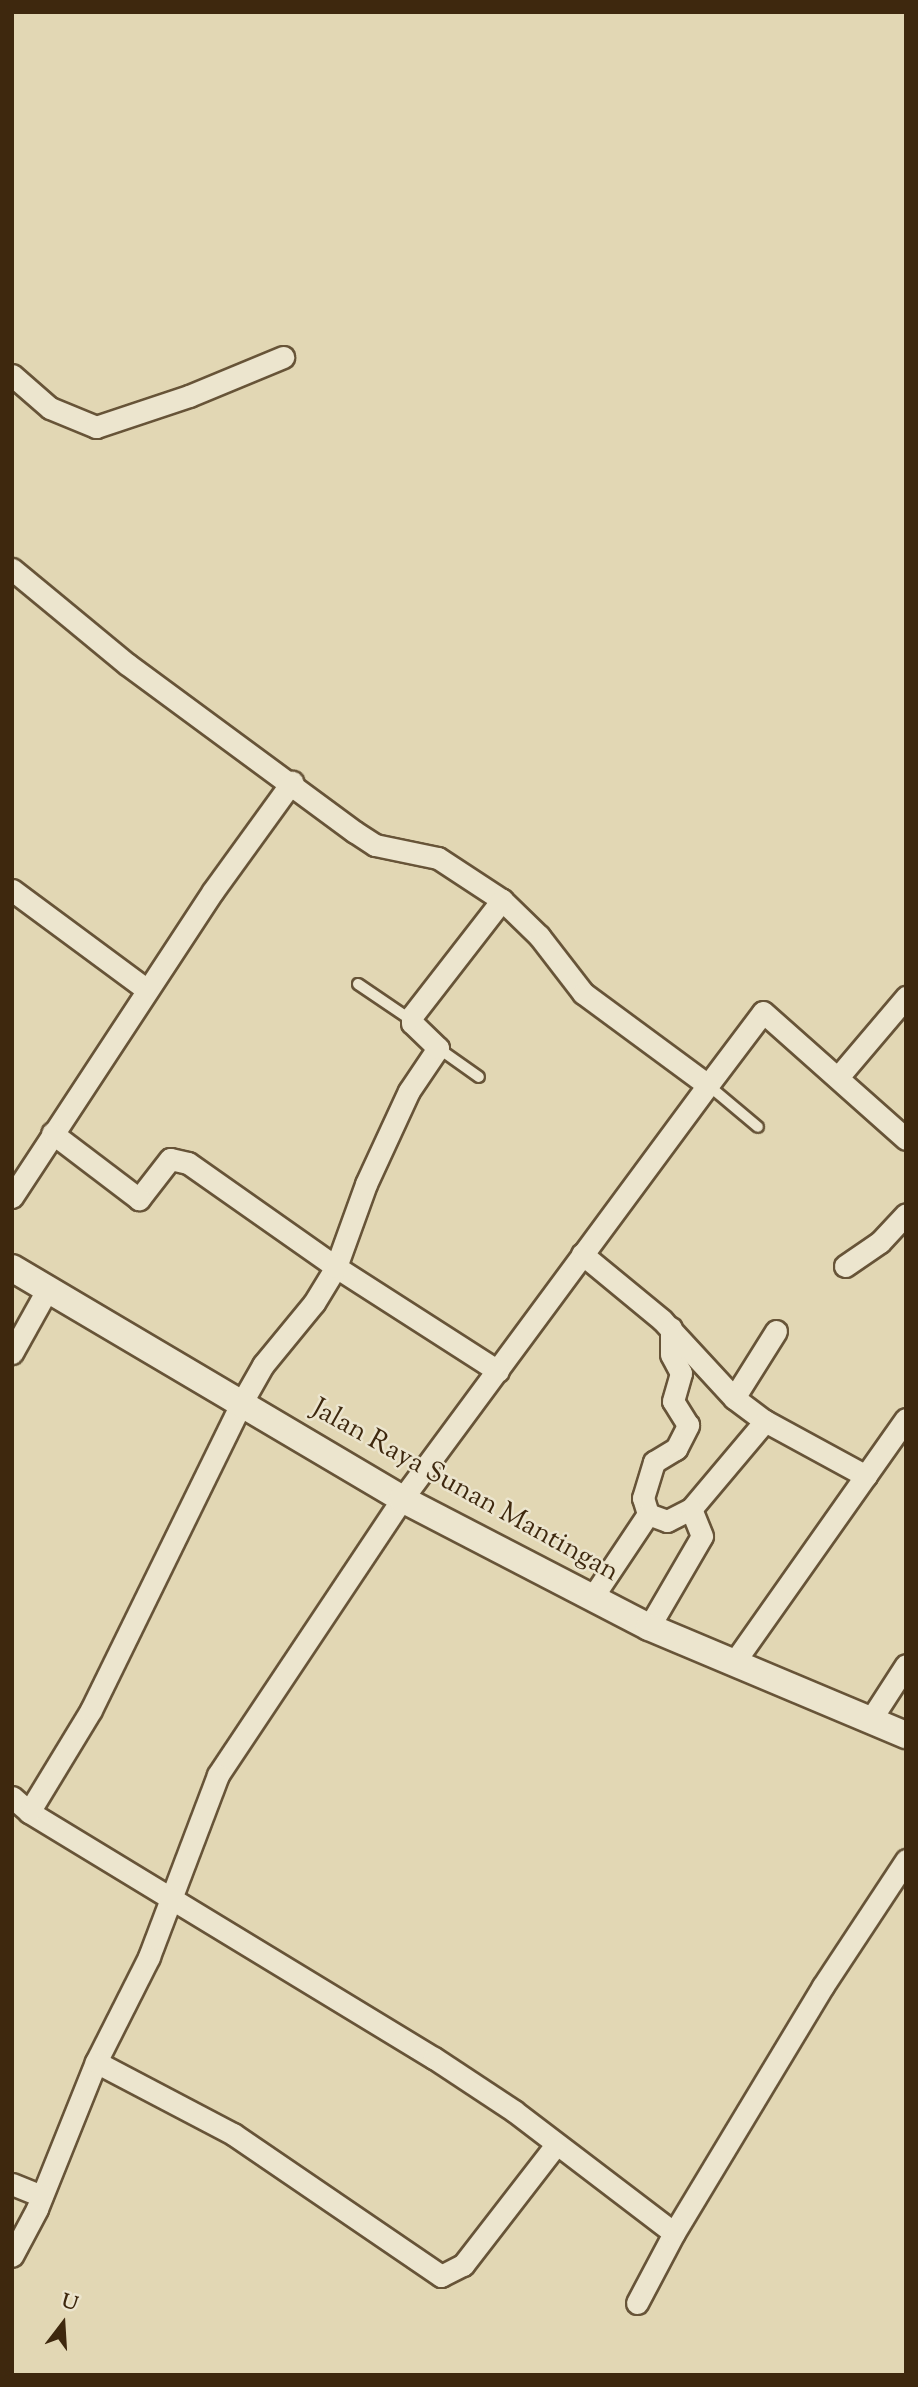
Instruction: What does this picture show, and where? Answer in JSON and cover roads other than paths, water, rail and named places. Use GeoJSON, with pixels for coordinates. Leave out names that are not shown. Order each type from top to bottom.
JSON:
{"type":"FeatureCollection","features":[{"type":"Feature","properties":{"kind":"street"},"geometry":{"type":"LineString","coordinates":[[12,375],[50,408],[96,427],[189,396],[284,357]]}},
{"type":"Feature","properties":{"kind":"street"},"geometry":{"type":"LineString","coordinates":[[12,569],[127,664],[375,845],[438,858],[502,900],[539,936],[583,993],[708,1085]]}},
{"type":"Feature","properties":{"kind":"street"},"geometry":{"type":"LineString","coordinates":[[12,1196],[147,990],[292,782]]}},
{"type":"Feature","properties":{"kind":"street"},"geometry":{"type":"LineString","coordinates":[[12,890],[147,990]]}},
{"type":"Feature","properties":{"kind":"street"},"geometry":{"type":"LineString","coordinates":[[29,1812],[91,1710],[242,1402],[263,1365],[314,1303],[335,1267],[366,1184],[404,1102],[438,1048],[411,1020],[502,900]]}},
{"type":"Feature","properties":{"kind":"street"},"geometry":{"type":"LineString","coordinates":[[839,1076],[906,997]]}},
{"type":"Feature","properties":{"kind":"street"},"geometry":{"type":"LineString","coordinates":[[12,2256],[42,2196],[96,2062],[149,1957],[218,1775],[402,1499],[763,1013],[839,1076],[906,1139]]}},
{"type":"Feature","properties":{"kind":"street"},"geometry":{"type":"LineString","coordinates":[[52,1133],[139,1199],[170,1159],[188,1163],[335,1267],[498,1371]]}},
{"type":"Feature","properties":{"kind":"street"},"geometry":{"type":"LineString","coordinates":[[845,1266],[880,1242],[906,1214]]}},
{"type":"Feature","properties":{"kind":"street"},"geometry":{"type":"LineString","coordinates":[[582,1254],[671,1328],[734,1398],[765,1421],[866,1476]]}},
{"type":"Feature","properties":{"kind":"street","name":"Jalan Raya Sunan Mantingan"},"geometry":{"type":"LineString","coordinates":[[12,1268],[402,1499],[649,1627],[736,1661],[906,1735]]}},
{"type":"Feature","properties":{"kind":"street"},"geometry":{"type":"LineString","coordinates":[[12,1353],[47,1290]]}},
{"type":"Feature","properties":{"kind":"street"},"geometry":{"type":"LineString","coordinates":[[648,1514],[643,1498],[654,1462],[676,1449],[688,1425],[673,1401],[681,1373],[671,1354],[671,1328]]}},
{"type":"Feature","properties":{"kind":"street"},"geometry":{"type":"LineString","coordinates":[[734,1398],[776,1331]]}},
{"type":"Feature","properties":{"kind":"street"},"geometry":{"type":"LineString","coordinates":[[736,1661],[906,1419]]}},
{"type":"Feature","properties":{"kind":"street"},"geometry":{"type":"LineString","coordinates":[[648,1514],[667,1521],[691,1509],[765,1421]]}},
{"type":"Feature","properties":{"kind":"street"},"geometry":{"type":"LineString","coordinates":[[649,1627],[702,1536],[691,1509]]}},
{"type":"Feature","properties":{"kind":"street"},"geometry":{"type":"LineString","coordinates":[[592,1598],[648,1514]]}},
{"type":"Feature","properties":{"kind":"street"},"geometry":{"type":"LineString","coordinates":[[871,1719],[906,1665]]}},
{"type":"Feature","properties":{"kind":"street"},"geometry":{"type":"LineString","coordinates":[[12,1797],[29,1812],[172,1896],[435,2058],[514,2111],[555,2146],[674,2233]]}},
{"type":"Feature","properties":{"kind":"street"},"geometry":{"type":"LineString","coordinates":[[636,2303],[674,2233],[906,1860]]}},
{"type":"Feature","properties":{"kind":"street"},"geometry":{"type":"LineString","coordinates":[[96,2062],[233,2134],[441,2276],[461,2267],[555,2146]]}},
{"type":"Feature","properties":{"kind":"street"},"geometry":{"type":"LineString","coordinates":[[12,2184],[42,2196]]}},
{"type":"Feature","properties":{"kind":"lane"},"geometry":{"type":"LineString","coordinates":[[359,985],[411,1020]]}},
{"type":"Feature","properties":{"kind":"lane"},"geometry":{"type":"LineString","coordinates":[[438,1048],[479,1077]]}},
{"type":"Feature","properties":{"kind":"lane"},"geometry":{"type":"LineString","coordinates":[[708,1085],[758,1127]]}}]}
